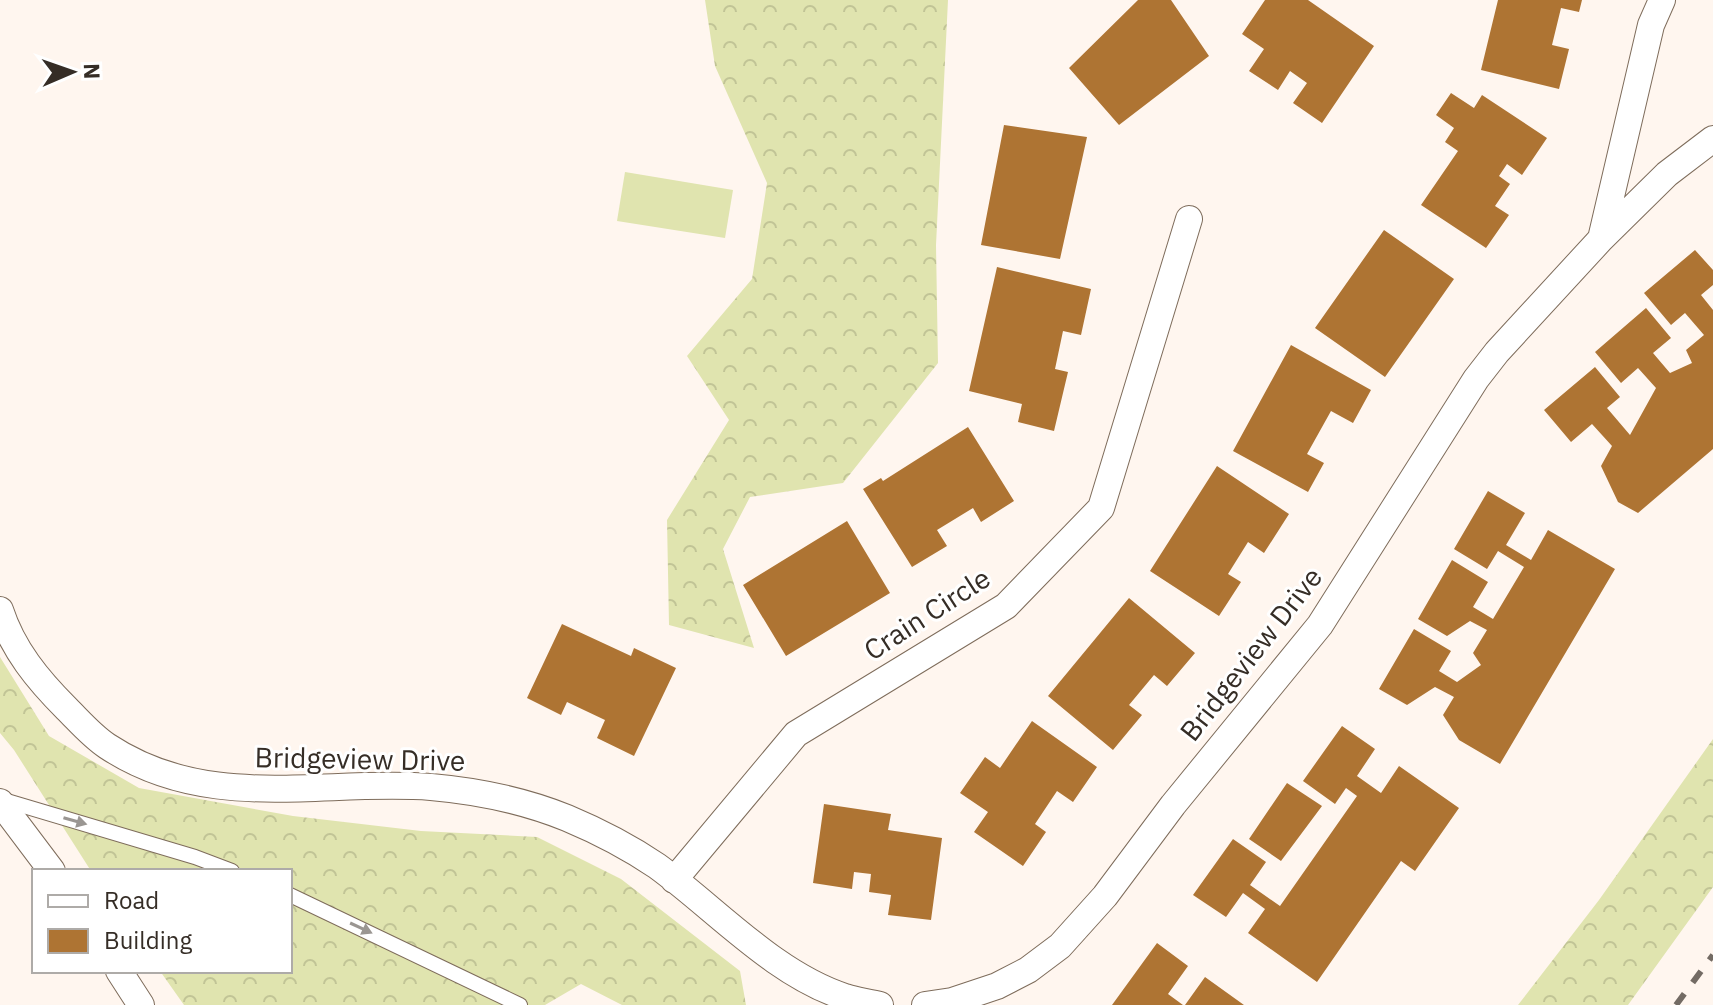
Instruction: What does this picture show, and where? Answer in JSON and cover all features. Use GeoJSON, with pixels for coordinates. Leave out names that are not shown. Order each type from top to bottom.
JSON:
{"type":"FeatureCollection","features":[{"type":"Feature","properties":{"kind":"street","name":"Bridgeview Drive"},"geometry":{"type":"LineString","coordinates":[[1601,239],[1651,25],[1662,0]]}},
{"type":"Feature","properties":{"kind":"street","name":"Bridgeview Drive"},"geometry":{"type":"LineString","coordinates":[[925,1005],[952,1001],[997,986],[1028,970],[1060,946],[1105,896],[1173,805],[1320,625],[1476,379],[1497,352],[1601,239],[1667,174],[1713,139]]}},
{"type":"Feature","properties":{"kind":"street","name":"Crain Circle"},"geometry":{"type":"LineString","coordinates":[[674,880],[796,734],[1006,606],[1101,508],[1189,219]]}},
{"type":"Feature","properties":{"kind":"street","name":"Bridgeview Drive"},"geometry":{"type":"LineString","coordinates":[[0,610],[21,657],[41,683],[98,739],[151,768],[176,778],[223,788],[430,787],[476,793],[535,807],[616,840],[674,880],[786,967],[845,997],[880,1005]]}},
{"type":"Feature","properties":{"kind":"street"},"geometry":{"type":"LineString","coordinates":[[0,801],[51,869]]}},
{"type":"Feature","properties":{"kind":"street"},"geometry":{"type":"LineString","coordinates":[[120,973],[141,1005]]}},
{"type":"Feature","properties":{"kind":"lane"},"geometry":{"type":"LineString","coordinates":[[0,801],[227,869]]}},
{"type":"Feature","properties":{"kind":"lane"},"geometry":{"type":"LineString","coordinates":[[292,896],[520,1005]]}},
{"type":"Feature","properties":{"kind":"green space"},"geometry":{"type":"Polygon","coordinates":[[[705,0],[948,0],[936,245],[938,363],[843,483],[750,497],[723,549],[754,648],[669,625],[667,520],[729,420],[687,356],[752,279],[767,183],[715,66],[705,0]]]}},
{"type":"Feature","properties":{"kind":"green space"},"geometry":{"type":"Polygon","coordinates":[[[625,172],[733,190],[725,238],[617,221],[625,172]]]}},
{"type":"Feature","properties":{"kind":"green space"},"geometry":{"type":"Polygon","coordinates":[[[0,657],[49,736],[139,788],[293,816],[421,831],[537,837],[621,879],[740,971],[746,1005],[622,1005],[581,984],[545,1005],[184,1005],[161,973],[292,973],[292,869],[90,869],[0,733],[0,657]]]}},
{"type":"Feature","properties":{"kind":"green space"},"geometry":{"type":"Polygon","coordinates":[[[1713,739],[1713,887],[1628,1005],[1518,1005],[1599,900],[1713,739]]]}},
{"type":"Feature","properties":{"kind":"building"},"geometry":{"type":"Polygon","coordinates":[[[1138,0],[1171,0],[1209,56],[1119,125],[1069,68],[1138,0]]]}},
{"type":"Feature","properties":{"kind":"building"},"geometry":{"type":"Polygon","coordinates":[[[1265,0],[1308,0],[1374,46],[1322,123],[1293,103],[1307,83],[1290,71],[1278,90],[1249,71],[1264,49],[1242,34],[1265,0]]]}},
{"type":"Feature","properties":{"kind":"building"},"geometry":{"type":"Polygon","coordinates":[[[1498,0],[1582,0],[1579,12],[1561,8],[1552,45],[1569,49],[1559,89],[1481,70],[1498,0]]]}},
{"type":"Feature","properties":{"kind":"building"},"geometry":{"type":"Polygon","coordinates":[[[1451,93],[1474,108],[1482,95],[1547,138],[1522,175],[1507,164],[1499,176],[1510,184],[1495,206],[1509,215],[1486,248],[1421,205],[1458,151],[1445,142],[1454,128],[1436,115],[1451,93]]]}},
{"type":"Feature","properties":{"kind":"building"},"geometry":{"type":"Polygon","coordinates":[[[1004,125],[1087,137],[1060,259],[981,245],[1004,125]]]}},
{"type":"Feature","properties":{"kind":"building"},"geometry":{"type":"Polygon","coordinates":[[[1384,230],[1454,279],[1385,377],[1315,328],[1384,230]]]}},
{"type":"Feature","properties":{"kind":"building"},"geometry":{"type":"Polygon","coordinates":[[[1695,250],[1713,270],[1713,285],[1701,295],[1713,310],[1713,449],[1638,513],[1618,502],[1601,466],[1612,446],[1592,424],[1571,442],[1544,410],[1595,367],[1620,397],[1607,408],[1630,435],[1656,388],[1638,368],[1621,383],[1595,352],[1646,308],[1671,338],[1653,353],[1670,373],[1692,363],[1686,350],[1704,335],[1685,313],[1671,325],[1644,293],[1695,250]]]}},
{"type":"Feature","properties":{"kind":"building"},"geometry":{"type":"Polygon","coordinates":[[[997,267],[1091,289],[1081,335],[1063,331],[1055,369],[1068,372],[1054,431],[1018,422],[1022,404],[969,391],[997,267]]]}},
{"type":"Feature","properties":{"kind":"building"},"geometry":{"type":"Polygon","coordinates":[[[1291,345],[1371,390],[1353,423],[1331,411],[1307,454],[1324,463],[1308,492],[1233,451],[1291,345]]]}},
{"type":"Feature","properties":{"kind":"building"},"geometry":{"type":"Polygon","coordinates":[[[968,427],[1014,501],[981,522],[973,508],[937,530],[947,546],[912,567],[863,489],[881,478],[883,481],[968,427]]]}},
{"type":"Feature","properties":{"kind":"building"},"geometry":{"type":"Polygon","coordinates":[[[1217,466],[1289,514],[1264,553],[1248,542],[1228,574],[1241,582],[1219,616],[1150,571],[1217,466]]]}},
{"type":"Feature","properties":{"kind":"building"},"geometry":{"type":"Polygon","coordinates":[[[1488,491],[1525,513],[1506,545],[1531,560],[1548,530],[1615,569],[1500,764],[1459,740],[1443,715],[1454,697],[1435,687],[1407,705],[1379,689],[1414,629],[1451,651],[1439,671],[1457,682],[1481,665],[1473,653],[1487,630],[1470,621],[1447,636],[1418,619],[1452,560],[1488,582],[1473,607],[1493,619],[1524,567],[1498,551],[1487,569],[1454,549],[1488,491]]]}},
{"type":"Feature","properties":{"kind":"building"},"geometry":{"type":"Polygon","coordinates":[[[847,521],[890,593],[786,656],[743,585],[847,521]]]}},
{"type":"Feature","properties":{"kind":"building"},"geometry":{"type":"Polygon","coordinates":[[[1129,598],[1195,653],[1167,686],[1154,675],[1129,705],[1142,715],[1113,750],[1048,696],[1129,598]]]}},
{"type":"Feature","properties":{"kind":"building"},"geometry":{"type":"Polygon","coordinates":[[[562,624],[631,656],[634,648],[676,668],[634,756],[597,738],[605,720],[567,702],[561,715],[527,698],[562,624]]]}},
{"type":"Feature","properties":{"kind":"building"},"geometry":{"type":"Polygon","coordinates":[[[1032,721],[1097,767],[1073,802],[1057,791],[1035,824],[1046,832],[1023,866],[974,832],[988,812],[960,793],[985,757],[1000,768],[1032,721]]]}},
{"type":"Feature","properties":{"kind":"building"},"geometry":{"type":"Polygon","coordinates":[[[1342,726],[1375,749],[1357,776],[1381,793],[1399,766],[1459,808],[1415,871],[1401,861],[1317,982],[1248,933],[1265,909],[1243,893],[1226,917],[1193,895],[1233,839],[1266,862],[1250,885],[1280,906],[1357,796],[1346,788],[1335,804],[1303,781],[1342,726]]]}},
{"type":"Feature","properties":{"kind":"building"},"geometry":{"type":"Polygon","coordinates":[[[1287,783],[1322,806],[1281,861],[1249,839],[1287,783]]]}},
{"type":"Feature","properties":{"kind":"building"},"geometry":{"type":"Polygon","coordinates":[[[824,804],[891,814],[888,830],[942,838],[931,920],[888,915],[891,895],[869,892],[871,874],[854,872],[852,889],[813,883],[824,804]]]}},
{"type":"Feature","properties":{"kind":"building"},"geometry":{"type":"Polygon","coordinates":[[[1157,943],[1188,966],[1168,994],[1183,1005],[1112,1005],[1157,943]]]}},
{"type":"Feature","properties":{"kind":"building"},"geometry":{"type":"Polygon","coordinates":[[[1205,977],[1244,1005],[1185,1005],[1205,977]]]}},
{"type":"Feature","properties":{"kind":"railway"},"geometry":{"type":"LineString","coordinates":[[1676,1005],[1713,955]]}}]}
